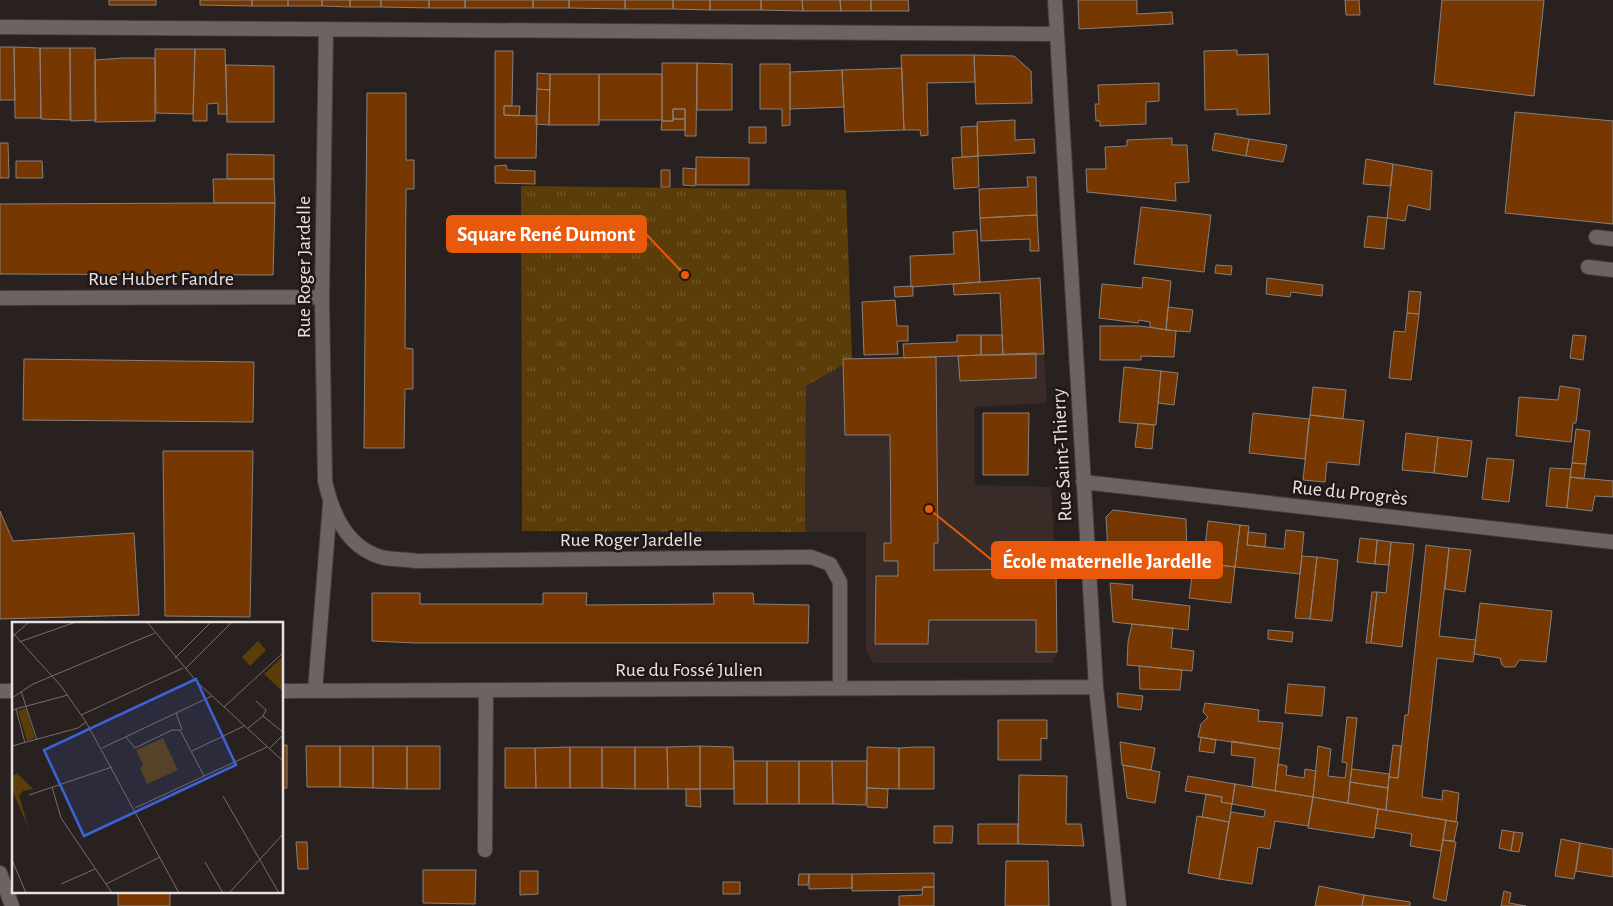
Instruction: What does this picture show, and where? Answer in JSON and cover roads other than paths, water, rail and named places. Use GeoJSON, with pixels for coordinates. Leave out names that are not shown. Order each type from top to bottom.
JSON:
{"type":"FeatureCollection","features":[{"type":"Feature","properties":{"kind":"street","name":"Rue Saint-Thierry"},"geometry":{"type":"LineString","coordinates":[[1055,0],[1096,688],[1120,906]]}},
{"type":"Feature","properties":{"kind":"street"},"geometry":{"type":"LineString","coordinates":[[0,28],[1056,34]]}},
{"type":"Feature","properties":{"kind":"street","name":"Rue Roger Jardelle"},"geometry":{"type":"LineString","coordinates":[[326,30],[322,297],[325,481],[330,504],[344,532],[361,548],[381,557],[416,561],[810,557],[830,564],[840,582],[840,688]]}},
{"type":"Feature","properties":{"kind":"street"},"geometry":{"type":"LineString","coordinates":[[1596,237],[1613,240]]}},
{"type":"Feature","properties":{"kind":"street"},"geometry":{"type":"LineString","coordinates":[[1588,268],[1613,270]]}},
{"type":"Feature","properties":{"kind":"street","name":"Rue Hubert Fandre"},"geometry":{"type":"LineString","coordinates":[[0,298],[322,297]]}},
{"type":"Feature","properties":{"kind":"street","name":"Rue du Progrès"},"geometry":{"type":"LineString","coordinates":[[1083,482],[1613,542]]}},
{"type":"Feature","properties":{"kind":"street","name":"Rue Roger Jardelle"},"geometry":{"type":"LineString","coordinates":[[315,690],[330,504]]}},
{"type":"Feature","properties":{"kind":"street","name":"Rue du Fossé Julien"},"geometry":{"type":"LineString","coordinates":[[284,691],[1096,688]]}},
{"type":"Feature","properties":{"kind":"street"},"geometry":{"type":"LineString","coordinates":[[485,850],[486,690]]}},
{"type":"Feature","properties":{"kind":"street"},"geometry":{"type":"LineString","coordinates":[[0,873],[12,906]]}},
{"type":"Feature","properties":{"kind":"place","name":"Square René Dumont"},"geometry":{"type":"Point","coordinates":[685,275]}},
{"type":"Feature","properties":{"kind":"place","name":"École maternelle Jardelle"},"geometry":{"type":"Point","coordinates":[929,509]}}]}
